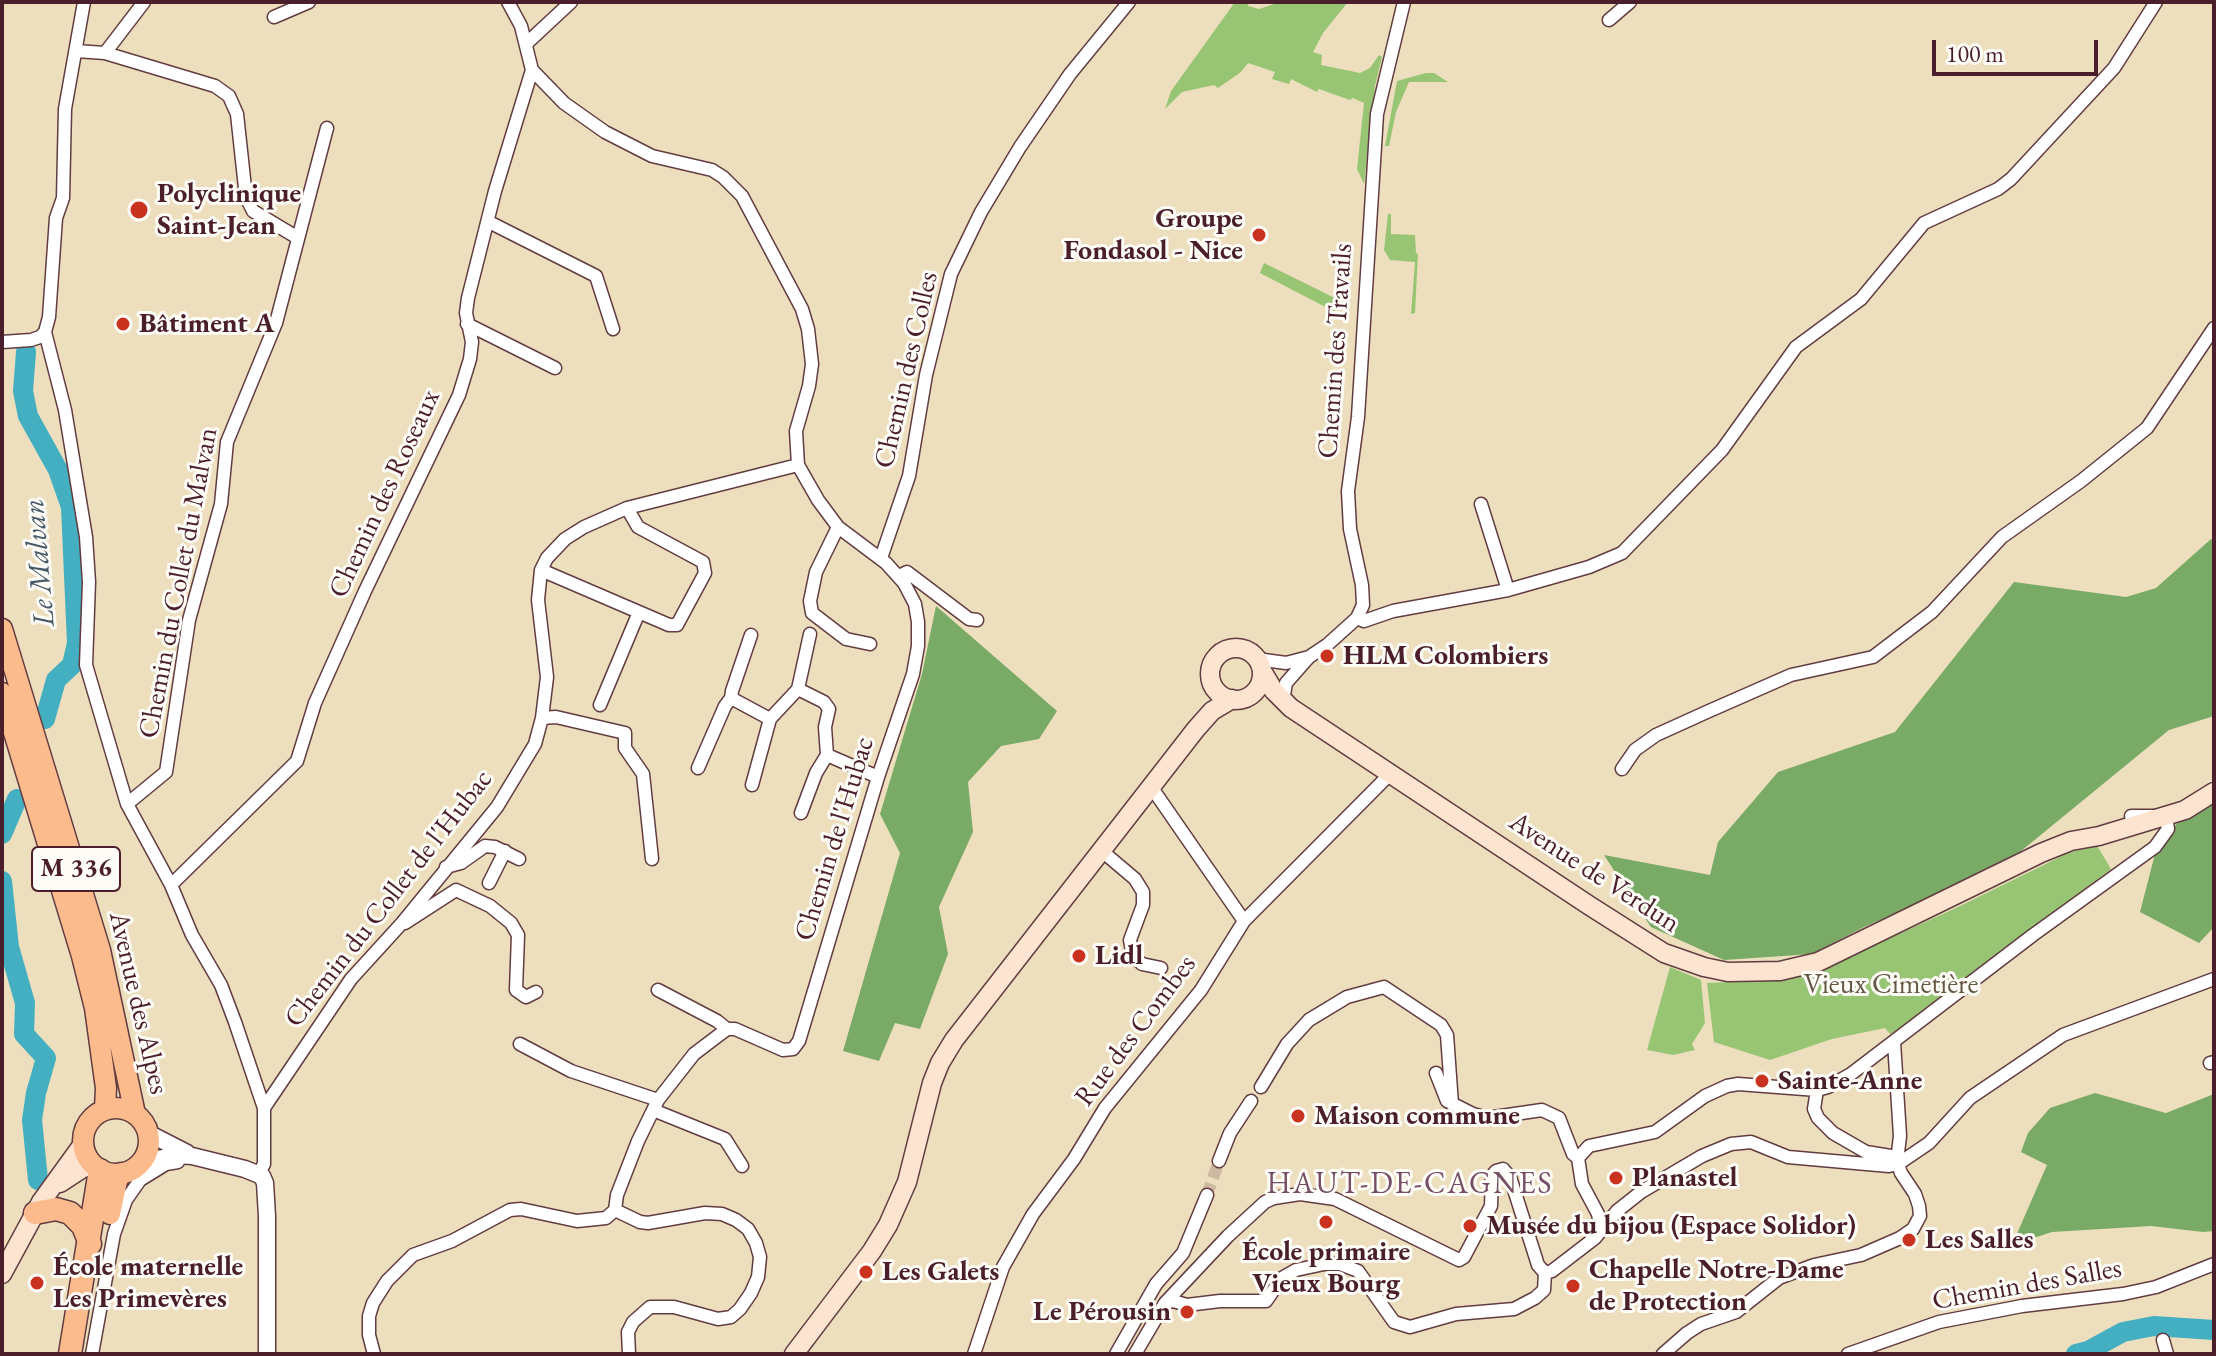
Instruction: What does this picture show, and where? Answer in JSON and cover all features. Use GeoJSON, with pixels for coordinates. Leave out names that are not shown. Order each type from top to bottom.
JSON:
{"type":"FeatureCollection","features":[{"type":"Feature","properties":{"kind":"highway"},"geometry":{"type":"LineString","coordinates":[[70,1354],[105,1170]]}},
{"type":"Feature","properties":{"kind":"highway"},"geometry":{"type":"LineString","coordinates":[[35,1213],[56,1209],[70,1213],[83,1226],[90,1244]]}},
{"type":"Feature","properties":{"kind":"highway"},"geometry":{"type":"LineString","coordinates":[[83,1354],[112,1224]]}},
{"type":"Feature","properties":{"kind":"main road","name":"Avenue des Alpes"},"geometry":{"type":"LineString","coordinates":[[2,629],[100,950],[135,1114]]}},
{"type":"Feature","properties":{"kind":"main road"},"geometry":{"type":"LineString","coordinates":[[794,1354],[888,1225],[907,1182],[940,1063],[954,1040],[1196,729],[1212,711],[1240,698],[1261,672],[1240,648],[1220,653],[1212,665],[1213,685],[1196,729]]}},
{"type":"Feature","properties":{"kind":"main road","name":"Avenue de Verdun"},"geometry":{"type":"LineString","coordinates":[[1261,672],[1287,705],[1656,949],[1681,961],[1728,972],[1780,971],[1818,962],[2071,841],[2161,817],[2207,795]]}},
{"type":"Feature","properties":{"kind":"main road"},"geometry":{"type":"LineString","coordinates":[[1213,685],[1217,691],[1240,698]]}},
{"type":"Feature","properties":{"kind":"main road","name":"Avenue des Alpes"},"geometry":{"type":"LineString","coordinates":[[2,693],[92,995],[106,1088],[105,1109]]}},
{"type":"Feature","properties":{"kind":"main road","name":"Avenue de Verdun"},"geometry":{"type":"LineString","coordinates":[[1240,698],[1287,705]]}},
{"type":"Feature","properties":{"kind":"main road"},"geometry":{"type":"LineString","coordinates":[[2071,841],[2131,816],[2207,795]]}},
{"type":"Feature","properties":{"kind":"main road"},"geometry":{"type":"LineString","coordinates":[[2,1274],[35,1213],[83,1144],[88,1123],[105,1109],[121,1108],[135,1114],[143,1122],[149,1143],[140,1163],[72,1175],[52,1189]]}},
{"type":"Feature","properties":{"kind":"main road"},"geometry":{"type":"LineString","coordinates":[[83,1144],[88,1159],[117,1181],[112,1224]]}},
{"type":"Feature","properties":{"kind":"street"},"geometry":{"type":"LineString","coordinates":[[84,2],[65,109],[63,198],[56,218],[49,317],[45,332],[65,410],[86,537],[89,582],[86,665],[127,804],[171,885],[192,935],[221,985],[264,1108],[264,1164],[259,1173]]}},
{"type":"Feature","properties":{"kind":"street"},"geometry":{"type":"LineString","coordinates":[[105,53],[144,2]]}},
{"type":"Feature","properties":{"kind":"street"},"geometry":{"type":"LineString","coordinates":[[274,17],[309,2]]}},
{"type":"Feature","properties":{"kind":"street"},"geometry":{"type":"LineString","coordinates":[[508,2],[521,26],[532,70],[564,103],[605,132],[652,156],[712,170],[742,196],[802,309],[808,329],[812,364],[796,431],[798,465],[838,527],[881,558],[899,576],[907,572],[969,619],[977,620]]}},
{"type":"Feature","properties":{"kind":"street"},"geometry":{"type":"LineString","coordinates":[[527,43],[571,2]]}},
{"type":"Feature","properties":{"kind":"street","name":"Chemin des Colles"},"geometry":{"type":"LineString","coordinates":[[881,558],[909,476],[926,375],[951,274],[981,212],[1020,147],[1070,74],[1129,2]]}},
{"type":"Feature","properties":{"kind":"street","name":"Chemin des Travails"},"geometry":{"type":"LineString","coordinates":[[1363,605],[1365,597],[1350,529],[1348,491],[1360,395],[1377,114],[1404,2]]}},
{"type":"Feature","properties":{"kind":"street"},"geometry":{"type":"LineString","coordinates":[[1609,20],[1630,2]]}},
{"type":"Feature","properties":{"kind":"street"},"geometry":{"type":"LineString","coordinates":[[1357,618],[1364,621],[1393,611],[1508,590],[1606,561],[1634,542],[1722,450],[1796,347],[1861,299],[1924,223],[1998,189],[2011,179],[2114,68],[2156,2]]}},
{"type":"Feature","properties":{"kind":"street"},"geometry":{"type":"LineString","coordinates":[[76,51],[105,53],[215,86],[229,96],[237,114],[246,197],[253,211],[298,238]]}},
{"type":"Feature","properties":{"kind":"street","name":"Chemin des Roseaux"},"geometry":{"type":"LineString","coordinates":[[171,885],[297,761],[315,703],[459,395],[472,342],[467,324],[468,298],[495,191],[532,70]]}},
{"type":"Feature","properties":{"kind":"street","name":"Chemin du Collet du Malvan"},"geometry":{"type":"LineString","coordinates":[[127,804],[166,772],[189,620],[221,504],[227,442],[276,323],[327,128]]}},
{"type":"Feature","properties":{"kind":"street"},"geometry":{"type":"LineString","coordinates":[[489,222],[596,276],[613,329]]}},
{"type":"Feature","properties":{"kind":"street"},"geometry":{"type":"LineString","coordinates":[[467,324],[555,368]]}},
{"type":"Feature","properties":{"kind":"street"},"geometry":{"type":"LineString","coordinates":[[1622,769],[1635,750],[1656,735],[1709,711],[1791,675],[1873,657],[1932,612],[2002,537],[2081,481],[2147,428],[2214,328]]}},
{"type":"Feature","properties":{"kind":"street"},"geometry":{"type":"LineString","coordinates":[[2,342],[31,340],[45,332]]}},
{"type":"Feature","properties":{"kind":"street"},"geometry":{"type":"LineString","coordinates":[[627,508],[638,527],[703,562],[705,573],[677,625],[669,625],[541,570],[547,558],[565,539],[627,508],[798,465]]}},
{"type":"Feature","properties":{"kind":"street"},"geometry":{"type":"LineString","coordinates":[[1481,504],[1508,590]]}},
{"type":"Feature","properties":{"kind":"street"},"geometry":{"type":"LineString","coordinates":[[838,527],[816,572],[810,601],[812,613],[846,639],[870,644]]}},
{"type":"Feature","properties":{"kind":"street","name":"Chemin du Collet de l'Hubac"},"geometry":{"type":"LineString","coordinates":[[264,1108],[351,979],[402,923],[497,807],[535,744],[547,677],[538,600],[541,570]]}},
{"type":"Feature","properties":{"kind":"street","name":"Chemin de l'Hubac"},"geometry":{"type":"LineString","coordinates":[[658,990],[727,1029],[735,1029],[783,1050],[793,1049],[799,1041],[878,777],[913,674],[918,646],[915,604],[899,576]]}},
{"type":"Feature","properties":{"kind":"street"},"geometry":{"type":"LineString","coordinates":[[1287,705],[1286,683],[1309,657],[1357,618],[1363,605],[1393,611]]}},
{"type":"Feature","properties":{"kind":"street"},"geometry":{"type":"LineString","coordinates":[[600,705],[639,612]]}},
{"type":"Feature","properties":{"kind":"street"},"geometry":{"type":"LineString","coordinates":[[752,785],[770,719],[798,689],[810,634]]}},
{"type":"Feature","properties":{"kind":"street"},"geometry":{"type":"LineString","coordinates":[[698,768],[731,698],[751,635]]}},
{"type":"Feature","properties":{"kind":"street"},"geometry":{"type":"LineString","coordinates":[[1261,672],[1309,657]]}},
{"type":"Feature","properties":{"kind":"street"},"geometry":{"type":"LineString","coordinates":[[1261,672],[1286,663]]}},
{"type":"Feature","properties":{"kind":"street","name":"Chemin de l'Hubac"},"geometry":{"type":"LineString","coordinates":[[798,689],[824,702],[829,709],[825,727],[827,755]]}},
{"type":"Feature","properties":{"kind":"street"},"geometry":{"type":"LineString","coordinates":[[731,698],[770,719]]}},
{"type":"Feature","properties":{"kind":"street"},"geometry":{"type":"LineString","coordinates":[[542,718],[556,717],[625,733],[625,748],[643,774],[652,859]]}},
{"type":"Feature","properties":{"kind":"street"},"geometry":{"type":"LineString","coordinates":[[801,813],[816,773],[827,755],[878,777]]}},
{"type":"Feature","properties":{"kind":"street","name":"Rue des Combes"},"geometry":{"type":"LineString","coordinates":[[974,1354],[1003,1267],[1033,1214],[1074,1159],[1105,1108],[1201,990],[1244,921],[1390,774]]}},
{"type":"Feature","properties":{"kind":"street"},"geometry":{"type":"LineString","coordinates":[[1152,788],[1244,921]]}},
{"type":"Feature","properties":{"kind":"street"},"geometry":{"type":"LineString","coordinates":[[1578,1158],[1589,1146],[1655,1132],[1705,1096],[1727,1086],[1738,1084],[1817,1090],[1851,1074],[2139,857],[2149,846],[2161,817],[2131,816]]}},
{"type":"Feature","properties":{"kind":"street"},"geometry":{"type":"LineString","coordinates":[[446,867],[461,863],[485,846],[505,851],[519,859]]}},
{"type":"Feature","properties":{"kind":"street"},"geometry":{"type":"LineString","coordinates":[[489,883],[505,851]]}},
{"type":"Feature","properties":{"kind":"street"},"geometry":{"type":"LineString","coordinates":[[1102,851],[1135,879],[1143,892],[1144,902],[1130,940],[1133,956],[1142,964],[1161,968]]}},
{"type":"Feature","properties":{"kind":"street"},"geometry":{"type":"LineString","coordinates":[[402,923],[412,920],[456,890],[490,906],[511,923],[518,935],[516,990],[526,997],[536,992]]}},
{"type":"Feature","properties":{"kind":"street"},"geometry":{"type":"LineString","coordinates":[[1545,1273],[1577,1253],[1617,1211],[1641,1192],[1702,1156],[1741,1142],[1751,1142],[1788,1157],[1889,1166],[1929,1143],[1970,1098],[2063,1035],[2214,979]]}},
{"type":"Feature","properties":{"kind":"street"},"geometry":{"type":"LineString","coordinates":[[1261,1087],[1287,1044],[1309,1020],[1347,997],[1384,987],[1441,1025],[1447,1035],[1452,1104]]}},
{"type":"Feature","properties":{"kind":"street"},"geometry":{"type":"LineString","coordinates":[[374,1354],[369,1335],[371,1309],[387,1281],[413,1255],[452,1241],[510,1210],[521,1209],[591,1221],[606,1218],[615,1210],[617,1195],[655,1105],[684,1064],[727,1029]]}},
{"type":"Feature","properties":{"kind":"street"},"geometry":{"type":"LineString","coordinates":[[1663,1354],[1687,1333],[1701,1324],[1736,1312],[1765,1287],[1787,1274],[1861,1255],[1911,1232],[1919,1220],[1919,1206],[1898,1161],[1900,1136],[1895,1082],[1897,1050],[1894,1042]]}},
{"type":"Feature","properties":{"kind":"street"},"geometry":{"type":"LineString","coordinates":[[520,1044],[571,1071],[655,1105],[725,1139],[742,1166]]}},
{"type":"Feature","properties":{"kind":"street"},"geometry":{"type":"LineString","coordinates":[[1436,1073],[1444,1097],[1452,1104],[1487,1118],[1538,1110],[1555,1115],[1562,1122],[1570,1147],[1578,1158],[1582,1184],[1596,1208],[1601,1231]]}},
{"type":"Feature","properties":{"kind":"street"},"geometry":{"type":"LineString","coordinates":[[1817,1090],[1814,1109],[1818,1118],[1833,1133],[1866,1152],[1898,1161]]}},
{"type":"Feature","properties":{"kind":"street"},"geometry":{"type":"LineString","coordinates":[[1219,1161],[1230,1133],[1251,1101]]}},
{"type":"Feature","properties":{"kind":"street"},"geometry":{"type":"LineString","coordinates":[[148,1133],[192,1156]]}},
{"type":"Feature","properties":{"kind":"street"},"geometry":{"type":"LineString","coordinates":[[140,1163],[176,1155],[192,1156],[259,1173],[265,1183],[267,1216],[267,1354]]}},
{"type":"Feature","properties":{"kind":"street"},"geometry":{"type":"LineString","coordinates":[[92,1354],[112,1224],[133,1188],[149,1174],[173,1162],[223,1163]]}},
{"type":"Feature","properties":{"kind":"street"},"geometry":{"type":"LineString","coordinates":[[1135,1354],[1165,1303],[1265,1202],[1291,1196],[1309,1194],[1335,1199],[1459,1260],[1464,1257],[1488,1214],[1492,1176],[1499,1170],[1506,1171],[1535,1260],[1547,1279],[1544,1290],[1514,1309],[1456,1314],[1410,1327],[1394,1322],[1358,1271],[1340,1264],[1296,1270],[1282,1278],[1266,1301],[1187,1305],[1173,1301],[1165,1303]]}},
{"type":"Feature","properties":{"kind":"street"},"geometry":{"type":"LineString","coordinates":[[1116,1354],[1156,1284],[1183,1253],[1207,1195]]}},
{"type":"Feature","properties":{"kind":"street"},"geometry":{"type":"LineString","coordinates":[[1596,1208],[1605,1213],[1617,1211]]}},
{"type":"Feature","properties":{"kind":"street"},"geometry":{"type":"LineString","coordinates":[[615,1210],[648,1223],[705,1213],[722,1214],[748,1229],[760,1257],[758,1277],[751,1293],[731,1317],[718,1319],[674,1307],[650,1307],[633,1322],[628,1332],[629,1354]]}},
{"type":"Feature","properties":{"kind":"street","name":"Chemin des Salles"},"geometry":{"type":"LineString","coordinates":[[1854,1353],[1939,1322],[2022,1306],[2123,1294],[2156,1287],[2214,1264]]}},
{"type":"Feature","properties":{"kind":"street"},"geometry":{"type":"LineString","coordinates":[[2163,1340],[2167,1354]]}},
{"type":"Feature","properties":{"kind":"green space"},"geometry":{"type":"Polygon","coordinates":[[[1235,2],[1249,2],[1248,6],[1259,9],[1280,2],[1348,2],[1323,33],[1313,52],[1322,55],[1321,65],[1360,73],[1370,68],[1379,55],[1382,57],[1375,86],[1364,184],[1357,169],[1364,103],[1353,98],[1350,100],[1319,89],[1317,92],[1291,79],[1289,84],[1272,79],[1275,72],[1248,63],[1241,72],[1218,88],[1214,85],[1182,92],[1165,109],[1171,91],[1235,2]]]}},
{"type":"Feature","properties":{"kind":"green space"},"geometry":{"type":"Polygon","coordinates":[[[1434,73],[1448,82],[1409,82],[1396,112],[1389,146],[1385,146],[1397,81],[1434,73]]]}},
{"type":"Feature","properties":{"kind":"green space"},"geometry":{"type":"Polygon","coordinates":[[[1388,214],[1391,214],[1391,234],[1415,235],[1418,254],[1415,313],[1411,314],[1415,262],[1390,260],[1384,250],[1388,214]]]}},
{"type":"Feature","properties":{"kind":"green space"},"geometry":{"type":"Polygon","coordinates":[[[1264,263],[1339,300],[1335,312],[1260,273],[1264,263]]]}},
{"type":"Feature","properties":{"kind":"green space"},"geometry":{"type":"Polygon","coordinates":[[[2211,539],[2214,543],[2214,716],[2169,730],[2004,865],[1864,927],[1812,954],[1724,960],[1651,927],[1604,855],[1710,875],[1718,842],[1778,772],[1895,732],[2014,582],[2126,597],[2156,588],[2211,539]]]}},
{"type":"Feature","properties":{"kind":"green space"},"geometry":{"type":"Polygon","coordinates":[[[936,606],[1057,711],[1039,739],[1001,746],[968,782],[973,832],[939,907],[948,954],[920,1029],[895,1023],[879,1061],[843,1051],[900,853],[880,814],[922,674],[936,606]]]}},
{"type":"Feature","properties":{"kind":"green space"},"geometry":{"type":"Polygon","coordinates":[[[2214,804],[2214,927],[2199,943],[2140,912],[2155,854],[2177,823],[2214,804]]]}},
{"type":"Feature","properties":{"kind":"green space","name":"Vieux Cimetière"},"geometry":{"type":"Polygon","coordinates":[[[2096,844],[2111,869],[1911,1026],[1890,1034],[1885,1028],[1832,1039],[1770,1060],[1714,1042],[1707,983],[1776,980],[1821,970],[2066,854],[2096,844]]]}},
{"type":"Feature","properties":{"kind":"green space"},"geometry":{"type":"Polygon","coordinates":[[[1670,967],[1701,980],[1705,1023],[1692,1044],[1695,1050],[1673,1055],[1647,1050],[1670,967]]]}},
{"type":"Feature","properties":{"kind":"green space"},"geometry":{"type":"Polygon","coordinates":[[[2095,1093],[2166,1113],[2214,1094],[2214,1231],[2151,1226],[2052,1232],[2012,1245],[2047,1165],[2021,1152],[2028,1133],[2050,1108],[2095,1093]]]}},
{"type":"Feature","properties":{"kind":"waterway","name":"Le Malvan"},"geometry":{"type":"LineString","coordinates":[[26,352],[23,391],[28,416],[58,470],[71,507],[77,643],[72,665],[56,680],[45,719]]}},
{"type":"Feature","properties":{"kind":"waterway","name":"Le Malvan"},"geometry":{"type":"LineString","coordinates":[[2,834],[17,799]]}},
{"type":"Feature","properties":{"kind":"waterway","name":"Le Malvan"},"geometry":{"type":"LineString","coordinates":[[2,881],[9,947],[25,1003],[24,1034],[46,1058],[32,1120],[38,1180]]}},
{"type":"Feature","properties":{"kind":"waterway"},"geometry":{"type":"LineString","coordinates":[[2076,1354],[2123,1332],[2154,1326],[2214,1330]]}},
{"type":"Feature","properties":{"kind":"tunnel"},"geometry":{"type":"LineString","coordinates":[[1207,1195],[1219,1161]]}},
{"type":"Feature","properties":{"kind":"place","name":"Polyclinique Saint-Jean"},"geometry":{"type":"Point","coordinates":[139,210]}},
{"type":"Feature","properties":{"kind":"place","name":"Groupe Fondasol - Nice"},"geometry":{"type":"Point","coordinates":[1259,235]}},
{"type":"Feature","properties":{"kind":"place","name":"Bâtiment A"},"geometry":{"type":"Point","coordinates":[123,324]}},
{"type":"Feature","properties":{"kind":"place","name":"HLM Colombiers"},"geometry":{"type":"Point","coordinates":[1327,656]}},
{"type":"Feature","properties":{"kind":"place","name":"Lidl"},"geometry":{"type":"Point","coordinates":[1079,956]}},
{"type":"Feature","properties":{"kind":"place","name":"Sainte-Anne"},"geometry":{"type":"Point","coordinates":[1762,1081]}},
{"type":"Feature","properties":{"kind":"place","name":"Maison commune"},"geometry":{"type":"Point","coordinates":[1298,1116]}},
{"type":"Feature","properties":{"kind":"place","name":"Planastel"},"geometry":{"type":"Point","coordinates":[1616,1178]}},
{"type":"Feature","properties":{"kind":"place","name":"École primaire Vieux Bourg"},"geometry":{"type":"Point","coordinates":[1326,1222]}},
{"type":"Feature","properties":{"kind":"place","name":"Musée du bijou (Espace Solidor)"},"geometry":{"type":"Point","coordinates":[1470,1226]}},
{"type":"Feature","properties":{"kind":"place","name":"Les Salles"},"geometry":{"type":"Point","coordinates":[1909,1240]}},
{"type":"Feature","properties":{"kind":"place","name":"Les Galets"},"geometry":{"type":"Point","coordinates":[866,1272]}},
{"type":"Feature","properties":{"kind":"place","name":"École maternelle Les Primevères"},"geometry":{"type":"Point","coordinates":[37,1283]}},
{"type":"Feature","properties":{"kind":"place","name":"Chapelle Notre-Dame de Protection"},"geometry":{"type":"Point","coordinates":[1573,1286]}},
{"type":"Feature","properties":{"kind":"place","name":"Le Pérousin"},"geometry":{"type":"Point","coordinates":[1187,1312]}},
{"type":"Feature","properties":{"kind":"district","name":"HAUT-DE-CAGNES"},"geometry":{"type":"Point","coordinates":[1410,1185]}}]}
